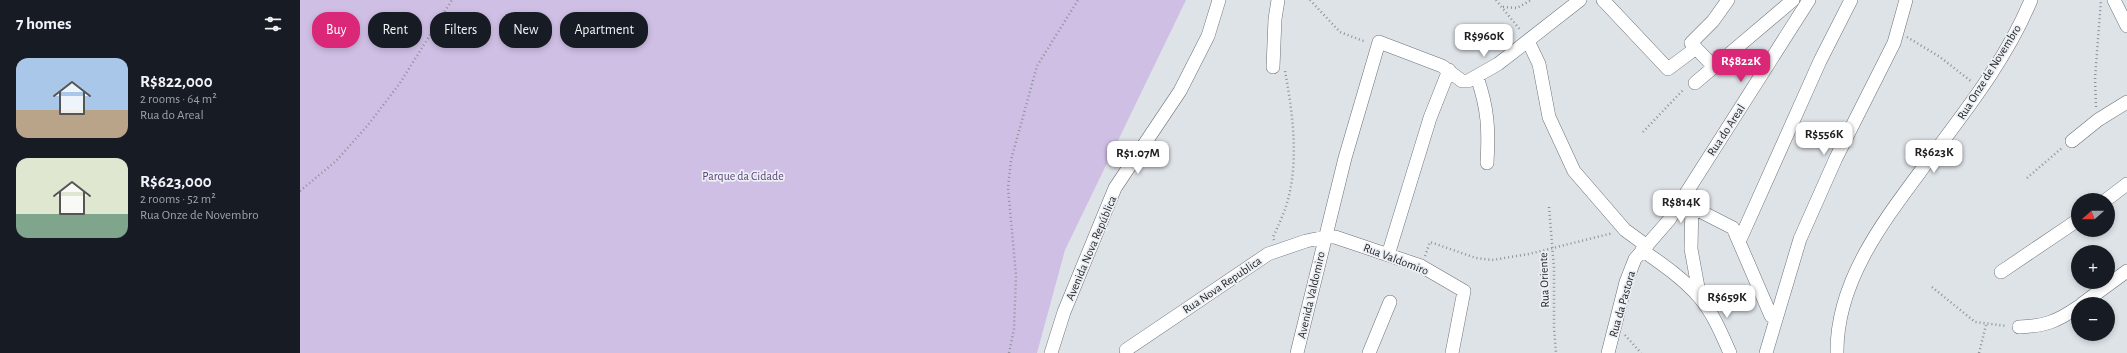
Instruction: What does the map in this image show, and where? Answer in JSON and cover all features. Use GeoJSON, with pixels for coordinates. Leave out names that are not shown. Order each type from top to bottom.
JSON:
{"type":"FeatureCollection","features":[{"type":"Feature","properties":{"kind":"street","name":"Avenida Nova República"},"geometry":{"type":"LineString","coordinates":[[1051,353],[1064,312],[1115,188],[1180,91],[1208,36],[1219,0]]}},
{"type":"Feature","properties":{"kind":"street"},"geometry":{"type":"LineString","coordinates":[[1278,0],[1275,19],[1279,68]]}},
{"type":"Feature","properties":{"kind":"street"},"geometry":{"type":"LineString","coordinates":[[1378,44],[1449,70],[1462,81],[1468,81],[1498,64],[1580,0]]}},
{"type":"Feature","properties":{"kind":"street"},"geometry":{"type":"LineString","coordinates":[[1603,0],[1668,70],[1696,48]]}},
{"type":"Feature","properties":{"kind":"street"},"geometry":{"type":"LineString","coordinates":[[1714,67],[1691,43],[1713,21],[1728,0]]}},
{"type":"Feature","properties":{"kind":"street"},"geometry":{"type":"LineString","coordinates":[[1694,83],[1793,0]]}},
{"type":"Feature","properties":{"kind":"street"},"geometry":{"type":"LineString","coordinates":[[1739,242],[1820,61],[1851,0]]}},
{"type":"Feature","properties":{"kind":"street"},"geometry":{"type":"LineString","coordinates":[[1766,353],[1773,320],[1800,239],[1840,152],[1880,75],[1898,31],[1906,0]]}},
{"type":"Feature","properties":{"kind":"street","name":"Rua Onze de Novembro"},"geometry":{"type":"LineString","coordinates":[[1837,353],[1837,338],[1850,283],[1864,253],[1900,199],[1980,88],[2017,30],[2031,0]]}},
{"type":"Feature","properties":{"kind":"street"},"geometry":{"type":"LineString","coordinates":[[2114,0],[2127,26]]}},
{"type":"Feature","properties":{"kind":"street","name":"Rua do Areal"},"geometry":{"type":"LineString","coordinates":[[1694,179],[1806,1]]}},
{"type":"Feature","properties":{"kind":"street"},"geometry":{"type":"LineString","coordinates":[[1528,41],[1539,64],[1549,117],[1568,161],[1587,187],[1625,230],[1700,298],[1730,353]]}},
{"type":"Feature","properties":{"kind":"street","name":"Avenida Valdomiro"},"geometry":{"type":"LineString","coordinates":[[1297,353],[1345,158],[1378,44]]}},
{"type":"Feature","properties":{"kind":"street"},"geometry":{"type":"LineString","coordinates":[[1388,255],[1430,118],[1449,70]]}},
{"type":"Feature","properties":{"kind":"street"},"geometry":{"type":"LineString","coordinates":[[1477,77],[1483,94],[1489,128],[1487,163]]}},
{"type":"Feature","properties":{"kind":"street"},"geometry":{"type":"LineString","coordinates":[[2072,141],[2098,120],[2127,102]]}},
{"type":"Feature","properties":{"kind":"street"},"geometry":{"type":"LineString","coordinates":[[1694,179],[1691,249],[1700,298]]}},
{"type":"Feature","properties":{"kind":"street","name":"Rua da Pastora"},"geometry":{"type":"LineString","coordinates":[[1608,353],[1626,282],[1635,259],[1669,220],[1694,179]]}},
{"type":"Feature","properties":{"kind":"street"},"geometry":{"type":"LineString","coordinates":[[2115,193],[2127,184]]}},
{"type":"Feature","properties":{"kind":"street"},"geometry":{"type":"LineString","coordinates":[[1692,207],[1734,228],[1773,320]]}},
{"type":"Feature","properties":{"kind":"street"},"geometry":{"type":"LineString","coordinates":[[2001,272],[2071,225]]}},
{"type":"Feature","properties":{"kind":"street","name":"Rua Nova Republica"},"geometry":{"type":"LineString","coordinates":[[1126,350],[1255,262],[1280,249],[1325,237]]}},
{"type":"Feature","properties":{"kind":"street","name":"Rua Valdomiro"},"geometry":{"type":"LineString","coordinates":[[1325,237],[1341,239],[1421,266],[1464,291],[1452,353]]}},
{"type":"Feature","properties":{"kind":"street"},"geometry":{"type":"LineString","coordinates":[[2092,297],[2127,271]]}},
{"type":"Feature","properties":{"kind":"street"},"geometry":{"type":"LineString","coordinates":[[1369,353],[1390,302]]}},
{"type":"Feature","properties":{"kind":"street"},"geometry":{"type":"LineString","coordinates":[[2019,327],[2051,324],[2071,311]]}},
{"type":"Feature","properties":{"kind":"path"},"geometry":{"type":"LineString","coordinates":[[300,192],[336,161],[368,125],[400,82],[452,0]]}},
{"type":"Feature","properties":{"kind":"path"},"geometry":{"type":"LineString","coordinates":[[1009,353],[1014,329],[1016,275],[1008,188],[1011,160],[1037,66],[1078,0]]}},
{"type":"Feature","properties":{"kind":"path"},"geometry":{"type":"LineString","coordinates":[[1310,0],[1340,32],[1378,44]]}},
{"type":"Feature","properties":{"kind":"path"},"geometry":{"type":"LineString","coordinates":[[1496,0],[1503,7],[1528,41]]}},
{"type":"Feature","properties":{"kind":"path"},"geometry":{"type":"LineString","coordinates":[[1503,7],[1517,8],[1531,0]]}},
{"type":"Feature","properties":{"kind":"path"},"geometry":{"type":"LineString","coordinates":[[2098,120],[2095,78],[2101,0]]}},
{"type":"Feature","properties":{"kind":"path"},"geometry":{"type":"LineString","coordinates":[[1898,31],[1940,57],[1980,88]]}},
{"type":"Feature","properties":{"kind":"path"},"geometry":{"type":"LineString","coordinates":[[1279,68],[1291,103],[1292,171],[1290,193],[1273,237],[1280,249]]}},
{"type":"Feature","properties":{"kind":"path"},"geometry":{"type":"LineString","coordinates":[[1643,132],[1680,91],[1694,83]]}},
{"type":"Feature","properties":{"kind":"path"},"geometry":{"type":"LineString","coordinates":[[2027,178],[2072,141]]}},
{"type":"Feature","properties":{"kind":"path","name":"Rua Oriente"},"geometry":{"type":"LineString","coordinates":[[1549,207],[1555,286],[1554,340],[1556,353]]}},
{"type":"Feature","properties":{"kind":"path"},"geometry":{"type":"LineString","coordinates":[[1421,266],[1430,242],[1476,258],[1492,260],[1506,259],[1602,237],[1625,230]]}},
{"type":"Feature","properties":{"kind":"path"},"geometry":{"type":"LineString","coordinates":[[1932,287],[1964,315],[1975,322],[2019,327]]}},
{"type":"Feature","properties":{"kind":"path"},"geometry":{"type":"LineString","coordinates":[[1979,353],[1986,324]]}},
{"type":"Feature","properties":{"kind":"path"},"geometry":{"type":"LineString","coordinates":[[1615,325],[1641,353]]}},
{"type":"Feature","properties":{"kind":"green space","name":"Parque da Cidade"},"geometry":{"type":"Polygon","coordinates":[[[300,0],[1186,0],[1065,250],[1037,353],[300,353],[300,0]]]}}]}
